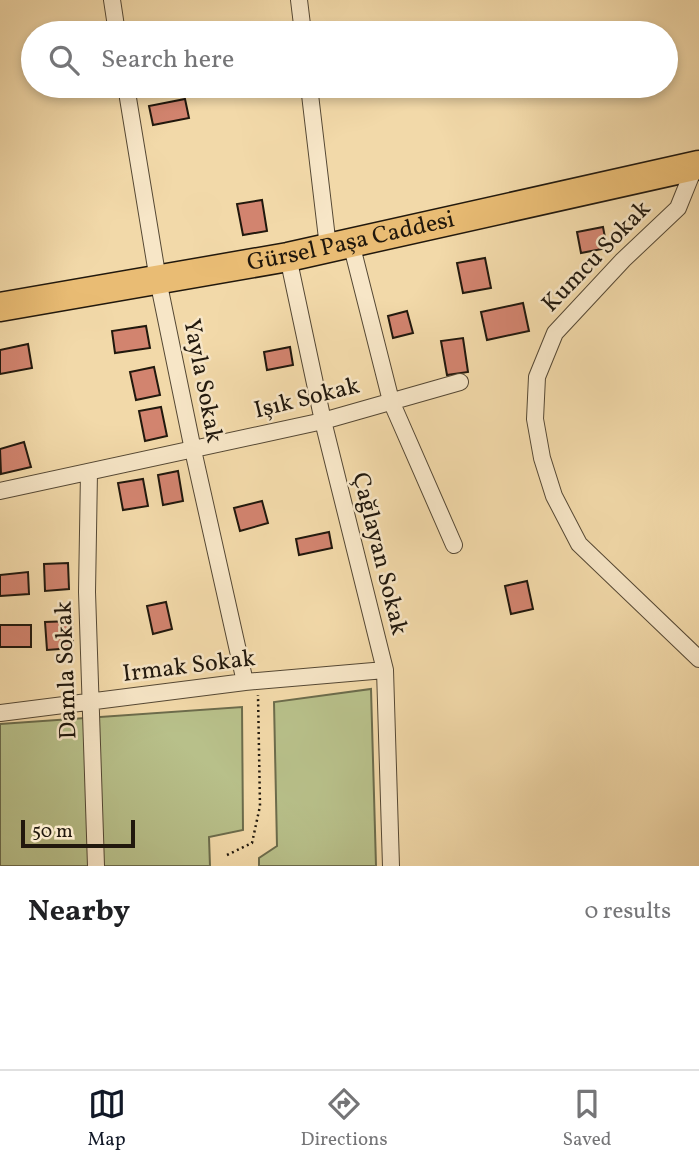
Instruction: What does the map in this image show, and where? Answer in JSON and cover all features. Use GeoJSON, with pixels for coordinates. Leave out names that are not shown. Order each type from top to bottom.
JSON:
{"type":"FeatureCollection","features":[{"type":"Feature","properties":{"kind":"highway","name":"Gürsel Paşa Caddesi"},"geometry":{"type":"LineString","coordinates":[[0,307],[288,257],[695,178]]}},
{"type":"Feature","properties":{"kind":"street"},"geometry":{"type":"LineString","coordinates":[[111,0],[115,21]]}},
{"type":"Feature","properties":{"kind":"street"},"geometry":{"type":"LineString","coordinates":[[299,0],[302,21]]}},
{"type":"Feature","properties":{"kind":"street","name":"Yayla Sokak"},"geometry":{"type":"LineString","coordinates":[[128,98],[158,280],[192,450],[251,682]]}},
{"type":"Feature","properties":{"kind":"street","name":"Işık Sokak"},"geometry":{"type":"LineString","coordinates":[[311,98],[340,245],[391,401],[454,545]]}},
{"type":"Feature","properties":{"kind":"street","name":"Kumcu Sokak"},"geometry":{"type":"LineString","coordinates":[[695,178],[678,208],[623,260],[555,333],[537,377],[535,419],[542,458],[554,496],[579,544],[699,659]]}},
{"type":"Feature","properties":{"kind":"street","name":"Çağlayan Sokak"},"geometry":{"type":"LineString","coordinates":[[288,257],[323,421],[384,670],[391,866]]}},
{"type":"Feature","properties":{"kind":"street","name":"Işık Sokak"},"geometry":{"type":"LineString","coordinates":[[0,491],[323,421],[460,382]]}},
{"type":"Feature","properties":{"kind":"street","name":"Damla Sokak"},"geometry":{"type":"LineString","coordinates":[[89,472],[87,592],[96,866]]}},
{"type":"Feature","properties":{"kind":"street","name":"Irmak Sokak"},"geometry":{"type":"LineString","coordinates":[[0,713],[251,682],[384,670]]}},
{"type":"Feature","properties":{"kind":"path"},"geometry":{"type":"LineString","coordinates":[[227,855],[252,843],[260,806],[251,682]]}},
{"type":"Feature","properties":{"kind":"green space"},"geometry":{"type":"Polygon","coordinates":[[[371,689],[376,866],[259,866],[259,858],[277,846],[274,702],[371,689]]]}},
{"type":"Feature","properties":{"kind":"green space"},"geometry":{"type":"Polygon","coordinates":[[[242,707],[243,830],[209,837],[210,866],[0,866],[0,724],[242,707]]]}},
{"type":"Feature","properties":{"kind":"building"},"geometry":{"type":"Polygon","coordinates":[[[185,99],[189,118],[153,125],[149,106],[185,99]]]}},
{"type":"Feature","properties":{"kind":"building"},"geometry":{"type":"Polygon","coordinates":[[[262,200],[267,231],[243,235],[237,204],[262,200]]]}},
{"type":"Feature","properties":{"kind":"building"},"geometry":{"type":"Polygon","coordinates":[[[603,227],[607,248],[581,253],[577,232],[603,227]]]}},
{"type":"Feature","properties":{"kind":"building"},"geometry":{"type":"Polygon","coordinates":[[[485,258],[491,288],[463,293],[457,263],[485,258]]]}},
{"type":"Feature","properties":{"kind":"building"},"geometry":{"type":"Polygon","coordinates":[[[523,303],[529,331],[487,340],[481,312],[523,303]]]}},
{"type":"Feature","properties":{"kind":"building"},"geometry":{"type":"Polygon","coordinates":[[[407,311],[413,333],[393,338],[388,316],[407,311]]]}},
{"type":"Feature","properties":{"kind":"building"},"geometry":{"type":"Polygon","coordinates":[[[146,326],[150,348],[115,353],[112,331],[146,326]]]}},
{"type":"Feature","properties":{"kind":"building"},"geometry":{"type":"Polygon","coordinates":[[[463,338],[468,372],[447,375],[441,341],[463,338]]]}},
{"type":"Feature","properties":{"kind":"building"},"geometry":{"type":"Polygon","coordinates":[[[28,344],[32,368],[0,374],[0,350],[28,344]]]}},
{"type":"Feature","properties":{"kind":"building"},"geometry":{"type":"Polygon","coordinates":[[[290,347],[293,365],[267,370],[264,352],[290,347]]]}},
{"type":"Feature","properties":{"kind":"building"},"geometry":{"type":"Polygon","coordinates":[[[154,367],[160,395],[136,400],[130,372],[154,367]]]}},
{"type":"Feature","properties":{"kind":"building"},"geometry":{"type":"Polygon","coordinates":[[[161,407],[167,436],[145,441],[139,411],[161,407]]]}},
{"type":"Feature","properties":{"kind":"building"},"geometry":{"type":"Polygon","coordinates":[[[24,442],[31,467],[1,474],[0,449],[24,442]]]}},
{"type":"Feature","properties":{"kind":"building"},"geometry":{"type":"Polygon","coordinates":[[[178,471],[183,501],[163,505],[158,475],[178,471]]]}},
{"type":"Feature","properties":{"kind":"building"},"geometry":{"type":"Polygon","coordinates":[[[143,479],[148,506],[123,510],[118,483],[143,479]]]}},
{"type":"Feature","properties":{"kind":"building"},"geometry":{"type":"Polygon","coordinates":[[[262,501],[268,523],[240,531],[234,508],[262,501]]]}},
{"type":"Feature","properties":{"kind":"building"},"geometry":{"type":"Polygon","coordinates":[[[329,532],[332,548],[299,555],[296,539],[329,532]]]}},
{"type":"Feature","properties":{"kind":"building"},"geometry":{"type":"Polygon","coordinates":[[[68,563],[69,589],[45,591],[44,564],[68,563]]]}},
{"type":"Feature","properties":{"kind":"building"},"geometry":{"type":"Polygon","coordinates":[[[28,572],[29,594],[0,596],[0,575],[28,572]]]}},
{"type":"Feature","properties":{"kind":"building"},"geometry":{"type":"Polygon","coordinates":[[[527,581],[533,609],[511,614],[505,586],[527,581]]]}},
{"type":"Feature","properties":{"kind":"building"},"geometry":{"type":"Polygon","coordinates":[[[166,602],[172,629],[153,634],[147,606],[166,602]]]}},
{"type":"Feature","properties":{"kind":"building"},"geometry":{"type":"Polygon","coordinates":[[[72,621],[73,648],[47,650],[45,622],[72,621]]]}},
{"type":"Feature","properties":{"kind":"building"},"geometry":{"type":"Polygon","coordinates":[[[0,625],[31,625],[31,647],[0,647],[0,625]]]}}]}
